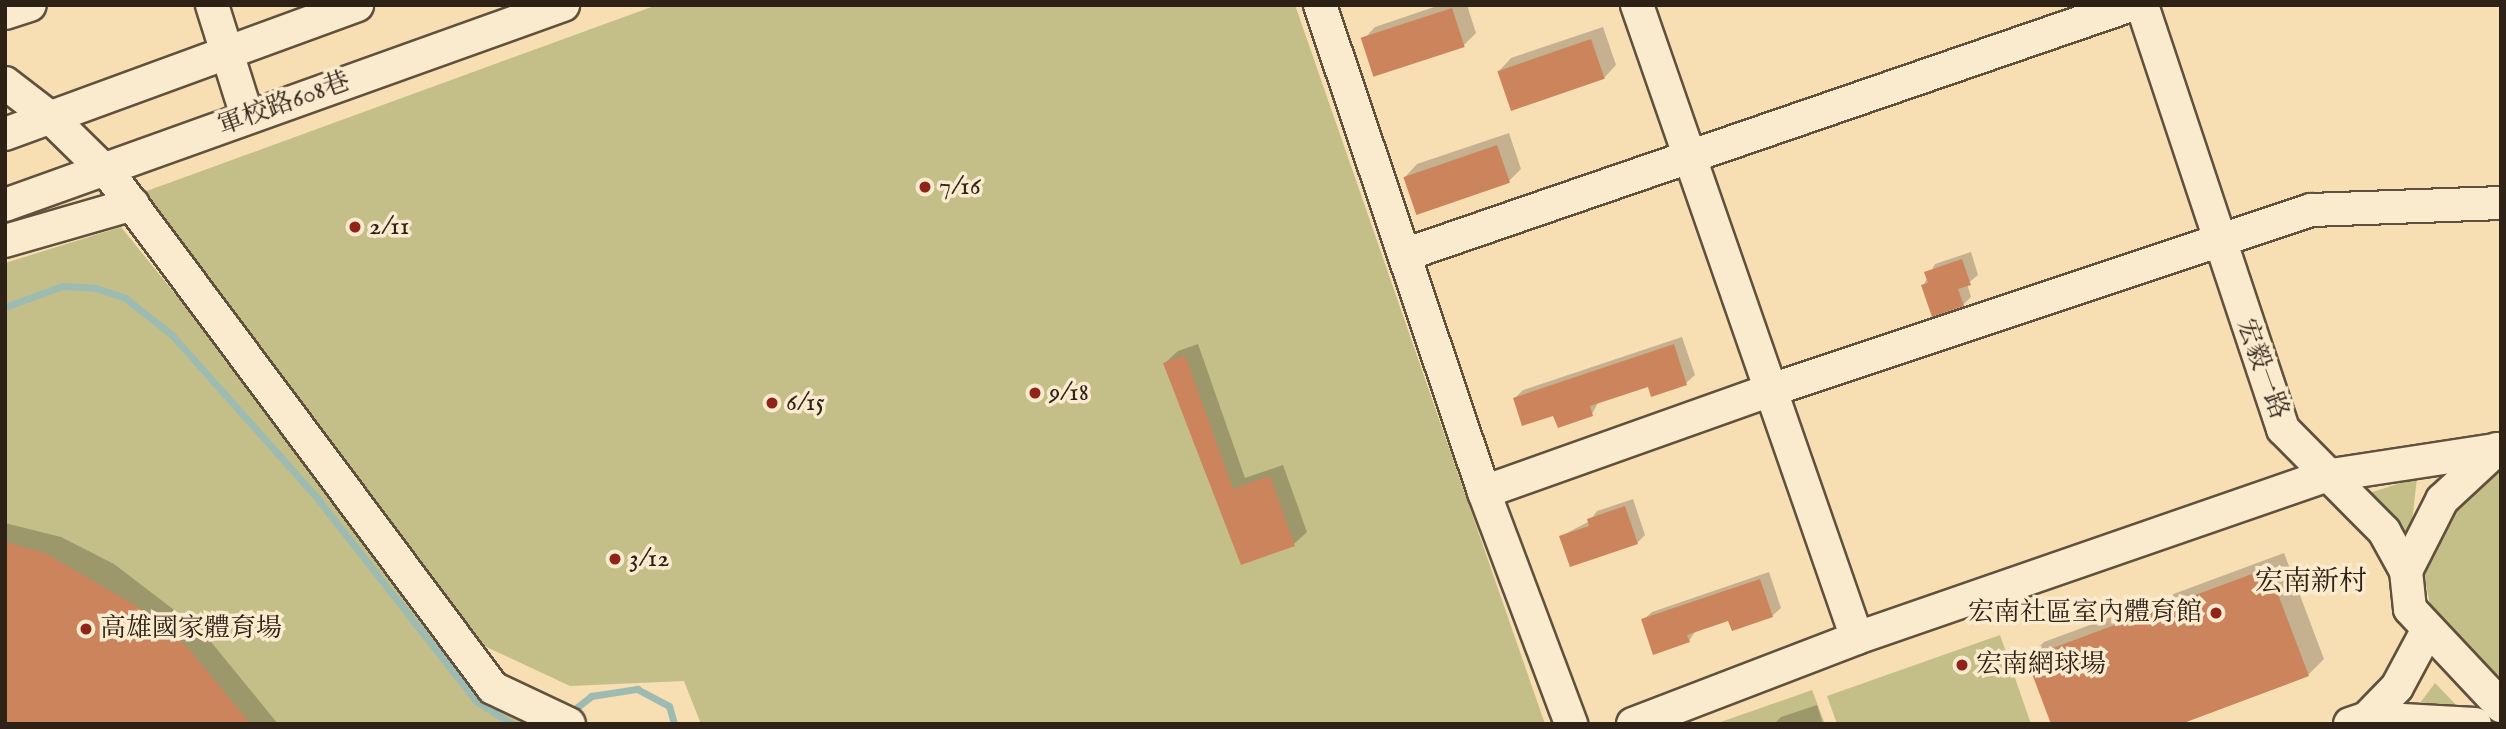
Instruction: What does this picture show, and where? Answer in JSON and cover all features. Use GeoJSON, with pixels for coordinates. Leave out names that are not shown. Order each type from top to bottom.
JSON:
{"type":"FeatureCollection","features":[{"type":"Feature","properties":{"kind":"street"},"geometry":{"type":"LineString","coordinates":[[5,13],[30,5]]}},
{"type":"Feature","properties":{"kind":"street"},"geometry":{"type":"LineString","coordinates":[[212,5],[247,116]]}},
{"type":"Feature","properties":{"kind":"street"},"geometry":{"type":"LineString","coordinates":[[5,134],[228,55],[357,5]]}},
{"type":"Feature","properties":{"kind":"street","name":"軍校路608巷"},"geometry":{"type":"LineString","coordinates":[[5,205],[106,171],[247,116],[563,5]]}},
{"type":"Feature","properties":{"kind":"street"},"geometry":{"type":"LineString","coordinates":[[1320,5],[1407,254],[1485,492],[1571,724]]}},
{"type":"Feature","properties":{"kind":"street"},"geometry":{"type":"LineString","coordinates":[[1637,5],[1857,638]]}},
{"type":"Feature","properties":{"kind":"street"},"geometry":{"type":"LineString","coordinates":[[1407,254],[2131,5]]}},
{"type":"Feature","properties":{"kind":"street","name":"宏毅一路"},"geometry":{"type":"LineString","coordinates":[[2142,5],[2218,244],[2277,416],[2325,476],[2384,531],[2406,571],[2410,609],[2427,631],[2501,706]]}},
{"type":"Feature","properties":{"kind":"street"},"geometry":{"type":"LineString","coordinates":[[5,83],[52,119],[106,171],[133,204],[493,688],[569,724]]}},
{"type":"Feature","properties":{"kind":"street"},"geometry":{"type":"LineString","coordinates":[[1485,492],[1771,390],[2218,244],[2311,210],[2501,203]]}},
{"type":"Feature","properties":{"kind":"street"},"geometry":{"type":"LineString","coordinates":[[5,241],[133,204]]}},
{"type":"Feature","properties":{"kind":"street"},"geometry":{"type":"LineString","coordinates":[[1633,724],[1857,638],[2325,476],[2499,449]]}},
{"type":"Feature","properties":{"kind":"street"},"geometry":{"type":"LineString","coordinates":[[2406,571],[2442,500],[2499,449]]}},
{"type":"Feature","properties":{"kind":"street"},"geometry":{"type":"LineString","coordinates":[[2359,721],[2397,687],[2427,631]]}},
{"type":"Feature","properties":{"kind":"street"},"geometry":{"type":"LineString","coordinates":[[2359,721],[2475,724]]}},
{"type":"Feature","properties":{"kind":"shaded area"},"geometry":{"type":"Polygon","coordinates":[[[657,5],[1295,5],[1545,724],[701,724],[684,681],[570,686],[478,643],[144,192],[657,5]]]}},
{"type":"Feature","properties":{"kind":"shaded area"},"geometry":{"type":"Polygon","coordinates":[[[121,227],[493,687],[572,724],[5,724],[5,263],[121,227]]]}},
{"type":"Feature","properties":{"kind":"shaded area"},"geometry":{"type":"Polygon","coordinates":[[[2501,466],[2501,688],[2432,615],[2423,569],[2454,510],[2501,466]]]}},
{"type":"Feature","properties":{"kind":"shaded area"},"geometry":{"type":"Polygon","coordinates":[[[2417,478],[2410,539],[2369,493],[2417,478]]]}},
{"type":"Feature","properties":{"kind":"shaded area","name":"宏南網球場"},"geometry":{"type":"Polygon","coordinates":[[[2000,635],[2031,724],[1837,724],[1827,696],[2000,635]]]}},
{"type":"Feature","properties":{"kind":"shaded area"},"geometry":{"type":"Polygon","coordinates":[[[2435,683],[2462,711],[2414,711],[2435,683]]]}},
{"type":"Feature","properties":{"kind":"shaded area"},"geometry":{"type":"Polygon","coordinates":[[[1812,690],[1825,724],[1715,724],[1812,690]]]}},
{"type":"Feature","properties":{"kind":"building"},"geometry":{"type":"Polygon","coordinates":[[[1452,8],[1465,47],[1373,77],[1361,38],[1452,8]]]}},
{"type":"Feature","properties":{"kind":"building"},"geometry":{"type":"Polygon","coordinates":[[[1591,39],[1605,79],[1511,111],[1497,71],[1591,39]]]}},
{"type":"Feature","properties":{"kind":"building"},"geometry":{"type":"Polygon","coordinates":[[[1497,145],[1510,183],[1416,215],[1403,177],[1497,145]]]}},
{"type":"Feature","properties":{"kind":"building"},"geometry":{"type":"Polygon","coordinates":[[[1962,259],[1971,285],[1958,289],[1964,306],[1932,317],[1921,285],[1928,283],[1924,272],[1962,259]]]}},
{"type":"Feature","properties":{"kind":"building"},"geometry":{"type":"Polygon","coordinates":[[[1674,344],[1687,385],[1651,397],[1648,387],[1590,406],[1593,416],[1558,428],[1553,416],[1522,426],[1513,398],[1674,344]]]}},
{"type":"Feature","properties":{"kind":"building"},"geometry":{"type":"Polygon","coordinates":[[[1185,355],[1233,489],[1270,476],[1295,546],[1241,565],[1163,363],[1185,355]]]}},
{"type":"Feature","properties":{"kind":"building"},"geometry":{"type":"Polygon","coordinates":[[[1625,506],[1638,544],[1570,567],[1559,536],[1589,526],[1587,519],[1625,506]]]}},
{"type":"Feature","properties":{"kind":"building","name":"高雄國家體育場"},"geometry":{"type":"Polygon","coordinates":[[[5,542],[45,553],[145,611],[187,647],[251,724],[5,724],[5,542]]]}},
{"type":"Feature","properties":{"kind":"building","name":"宏南社區室內體育館"},"geometry":{"type":"Polygon","coordinates":[[[2268,568],[2309,676],[2181,724],[2051,724],[2026,658],[2268,568]]]}},
{"type":"Feature","properties":{"kind":"building"},"geometry":{"type":"Polygon","coordinates":[[[1760,579],[1773,617],[1732,631],[1728,621],[1687,635],[1690,642],[1653,655],[1641,619],[1760,579]]]}},
{"type":"Feature","properties":{"kind":"waterway"},"geometry":{"type":"LineString","coordinates":[[5,307],[62,286],[95,288],[125,298],[172,335],[317,498],[476,701],[512,724]]}},
{"type":"Feature","properties":{"kind":"waterway"},"geometry":{"type":"LineString","coordinates":[[567,715],[591,696],[637,689],[669,706],[674,724]]}},
{"type":"Feature","properties":{"kind":"place","name":"7/16"},"geometry":{"type":"Point","coordinates":[925,187]}},
{"type":"Feature","properties":{"kind":"place","name":"2/11"},"geometry":{"type":"Point","coordinates":[355,227]}},
{"type":"Feature","properties":{"kind":"place","name":"9/18"},"geometry":{"type":"Point","coordinates":[1035,393]}},
{"type":"Feature","properties":{"kind":"place","name":"6/15"},"geometry":{"type":"Point","coordinates":[772,403]}},
{"type":"Feature","properties":{"kind":"place","name":"3/12"},"geometry":{"type":"Point","coordinates":[615,559]}},
{"type":"Feature","properties":{"kind":"place","name":"宏南社區室內體育館"},"geometry":{"type":"Point","coordinates":[2216,613]}},
{"type":"Feature","properties":{"kind":"place","name":"高雄國家體育場"},"geometry":{"type":"Point","coordinates":[86,629]}},
{"type":"Feature","properties":{"kind":"place","name":"宏南網球場"},"geometry":{"type":"Point","coordinates":[1962,665]}},
{"type":"Feature","properties":{"kind":"district","name":"宏南新村"},"geometry":{"type":"Point","coordinates":[2311,583]}}]}
